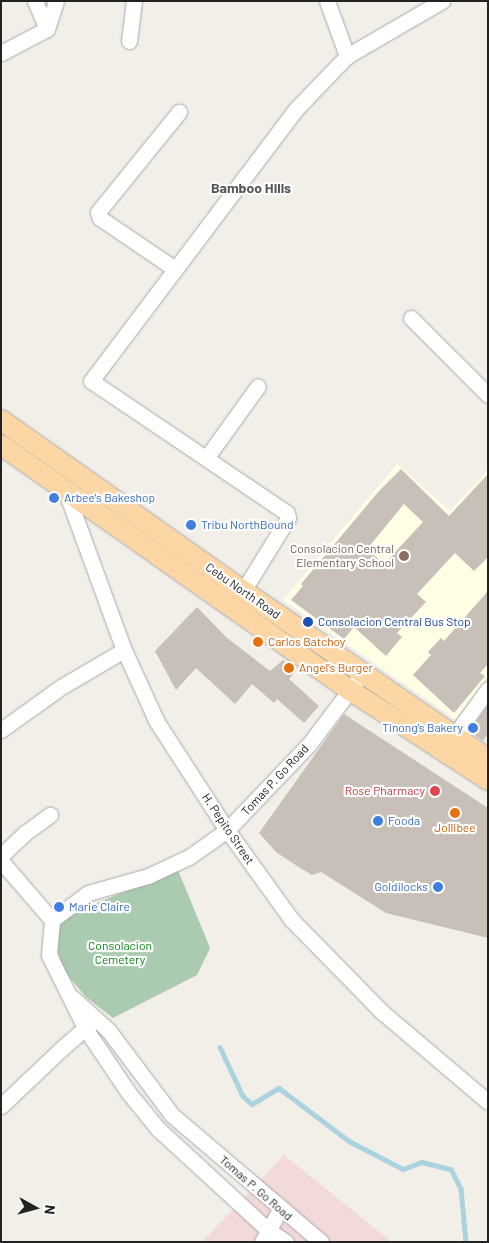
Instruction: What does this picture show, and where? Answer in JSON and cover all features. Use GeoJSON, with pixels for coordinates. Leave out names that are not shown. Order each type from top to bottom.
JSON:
{"type":"FeatureCollection","features":[{"type":"Feature","properties":{"kind":"main road","name":"Cebu North Road"},"geometry":{"type":"LineString","coordinates":[[1,420],[243,591],[488,759]]}},
{"type":"Feature","properties":{"kind":"main road","name":"Cebu North Road"},"geometry":{"type":"LineString","coordinates":[[1,445],[350,690],[488,780]]}},
{"type":"Feature","properties":{"kind":"street"},"geometry":{"type":"LineString","coordinates":[[35,1],[47,29]]}},
{"type":"Feature","properties":{"kind":"street"},"geometry":{"type":"LineString","coordinates":[[1,53],[47,29],[56,1]]}},
{"type":"Feature","properties":{"kind":"street"},"geometry":{"type":"LineString","coordinates":[[129,41],[134,1]]}},
{"type":"Feature","properties":{"kind":"street"},"geometry":{"type":"LineString","coordinates":[[327,1],[347,56]]}},
{"type":"Feature","properties":{"kind":"street"},"geometry":{"type":"LineString","coordinates":[[243,591],[288,518],[287,513],[207,457],[91,381],[273,143],[297,108],[347,56],[442,1]]}},
{"type":"Feature","properties":{"kind":"street"},"geometry":{"type":"LineString","coordinates":[[175,269],[100,218],[98,212],[179,112]]}},
{"type":"Feature","properties":{"kind":"street"},"geometry":{"type":"LineString","coordinates":[[412,318],[488,395]]}},
{"type":"Feature","properties":{"kind":"street"},"geometry":{"type":"LineString","coordinates":[[207,457],[258,386]]}},
{"type":"Feature","properties":{"kind":"street","name":"H. Pepito Street"},"geometry":{"type":"LineString","coordinates":[[65,489],[124,650],[157,722],[227,830],[292,919],[382,1012],[488,1102]]}},
{"type":"Feature","properties":{"kind":"street"},"geometry":{"type":"LineString","coordinates":[[1,730],[61,687],[124,650]]}},
{"type":"Feature","properties":{"kind":"street","name":"Tomas P. Go Road"},"geometry":{"type":"LineString","coordinates":[[286,1242],[265,1236],[158,1129],[128,1092],[85,1028],[49,956],[52,920],[88,893],[148,876],[189,857],[227,830],[310,743],[361,673]]}},
{"type":"Feature","properties":{"kind":"street"},"geometry":{"type":"LineString","coordinates":[[454,736],[488,689]]}},
{"type":"Feature","properties":{"kind":"street"},"geometry":{"type":"LineString","coordinates":[[1,856],[25,833],[50,815]]}},
{"type":"Feature","properties":{"kind":"street"},"geometry":{"type":"LineString","coordinates":[[1,861],[52,920]]}},
{"type":"Feature","properties":{"kind":"street","name":"Tomas P. Go Road"},"geometry":{"type":"LineString","coordinates":[[68,994],[97,1018],[109,1031],[172,1115],[321,1242]]}},
{"type":"Feature","properties":{"kind":"street"},"geometry":{"type":"LineString","coordinates":[[1,1106],[97,1018]]}},
{"type":"Feature","properties":{"kind":"street"},"geometry":{"type":"LineString","coordinates":[[265,1236],[281,1208]]}},
{"type":"Feature","properties":{"kind":"street"},"geometry":{"type":"LineString","coordinates":[[286,1242],[299,1225]]}},
{"type":"Feature","properties":{"kind":"shaded area","name":"Consolacion Central Elementary School"},"geometry":{"type":"Polygon","coordinates":[[[397,464],[450,511],[488,470],[488,676],[455,719],[283,600],[397,464]]]}},
{"type":"Feature","properties":{"kind":"shaded area"},"geometry":{"type":"Polygon","coordinates":[[[284,1155],[392,1242],[202,1242],[284,1155]]]}},
{"type":"Feature","properties":{"kind":"green space","name":"Consolacion Cemetery"},"geometry":{"type":"Polygon","coordinates":[[[178,870],[210,948],[197,975],[113,1018],[86,997],[63,970],[57,948],[57,925],[70,914],[178,870]]]}},
{"type":"Feature","properties":{"kind":"building"},"geometry":{"type":"Polygon","coordinates":[[[401,469],[449,516],[488,474],[488,557],[474,571],[455,553],[417,594],[426,602],[397,633],[402,637],[386,656],[354,627],[344,639],[291,600],[303,586],[301,584],[379,491],[401,469]],[[404,504],[367,549],[384,564],[423,522],[404,504]]]}},
{"type":"Feature","properties":{"kind":"building"},"geometry":{"type":"Polygon","coordinates":[[[488,591],[488,664],[480,673],[485,676],[454,713],[413,675],[431,655],[428,652],[441,638],[444,641],[488,591]]]}},
{"type":"Feature","properties":{"kind":"building"},"geometry":{"type":"Polygon","coordinates":[[[197,607],[226,637],[270,671],[283,660],[295,672],[289,679],[319,706],[304,723],[277,699],[274,703],[252,684],[235,704],[196,668],[176,690],[155,651],[197,607]]]}},
{"type":"Feature","properties":{"kind":"building"},"geometry":{"type":"Polygon","coordinates":[[[488,705],[488,733],[483,741],[469,731],[488,705]]]}},
{"type":"Feature","properties":{"kind":"building","name":"Fooda"},"geometry":{"type":"Polygon","coordinates":[[[344,714],[488,808],[488,938],[386,913],[321,872],[312,875],[297,866],[276,852],[259,833],[344,714]]]}},
{"type":"Feature","properties":{"kind":"waterway"},"geometry":{"type":"LineString","coordinates":[[220,1047],[243,1096],[252,1104],[279,1088],[349,1141],[403,1169],[422,1162],[451,1169],[461,1189],[466,1242]]}},
{"type":"Feature","properties":{"kind":"place","name":"Arbee's Bakeshop"},"geometry":{"type":"Point","coordinates":[54,498]}},
{"type":"Feature","properties":{"kind":"place","name":"Tribu NorthBound"},"geometry":{"type":"Point","coordinates":[191,525]}},
{"type":"Feature","properties":{"kind":"place","name":"Consolacion Central Elementary School"},"geometry":{"type":"Point","coordinates":[404,556]}},
{"type":"Feature","properties":{"kind":"place","name":"Consolacion Central Bus Stop"},"geometry":{"type":"Point","coordinates":[308,622]}},
{"type":"Feature","properties":{"kind":"place","name":"Carlos Batchoy"},"geometry":{"type":"Point","coordinates":[258,642]}},
{"type":"Feature","properties":{"kind":"place","name":"Angel's Burger"},"geometry":{"type":"Point","coordinates":[289,668]}},
{"type":"Feature","properties":{"kind":"place","name":"Tinong's Bakery"},"geometry":{"type":"Point","coordinates":[473,728]}},
{"type":"Feature","properties":{"kind":"place","name":"Rose Pharmacy"},"geometry":{"type":"Point","coordinates":[435,791]}},
{"type":"Feature","properties":{"kind":"place","name":"Jollibee"},"geometry":{"type":"Point","coordinates":[455,813]}},
{"type":"Feature","properties":{"kind":"place","name":"Fooda"},"geometry":{"type":"Point","coordinates":[378,821]}},
{"type":"Feature","properties":{"kind":"place","name":"Goldilocks"},"geometry":{"type":"Point","coordinates":[438,887]}},
{"type":"Feature","properties":{"kind":"place","name":"Marie Claire"},"geometry":{"type":"Point","coordinates":[59,907]}},
{"type":"Feature","properties":{"kind":"district","name":"Bamboo Hills"},"geometry":{"type":"Point","coordinates":[251,188]}}]}
